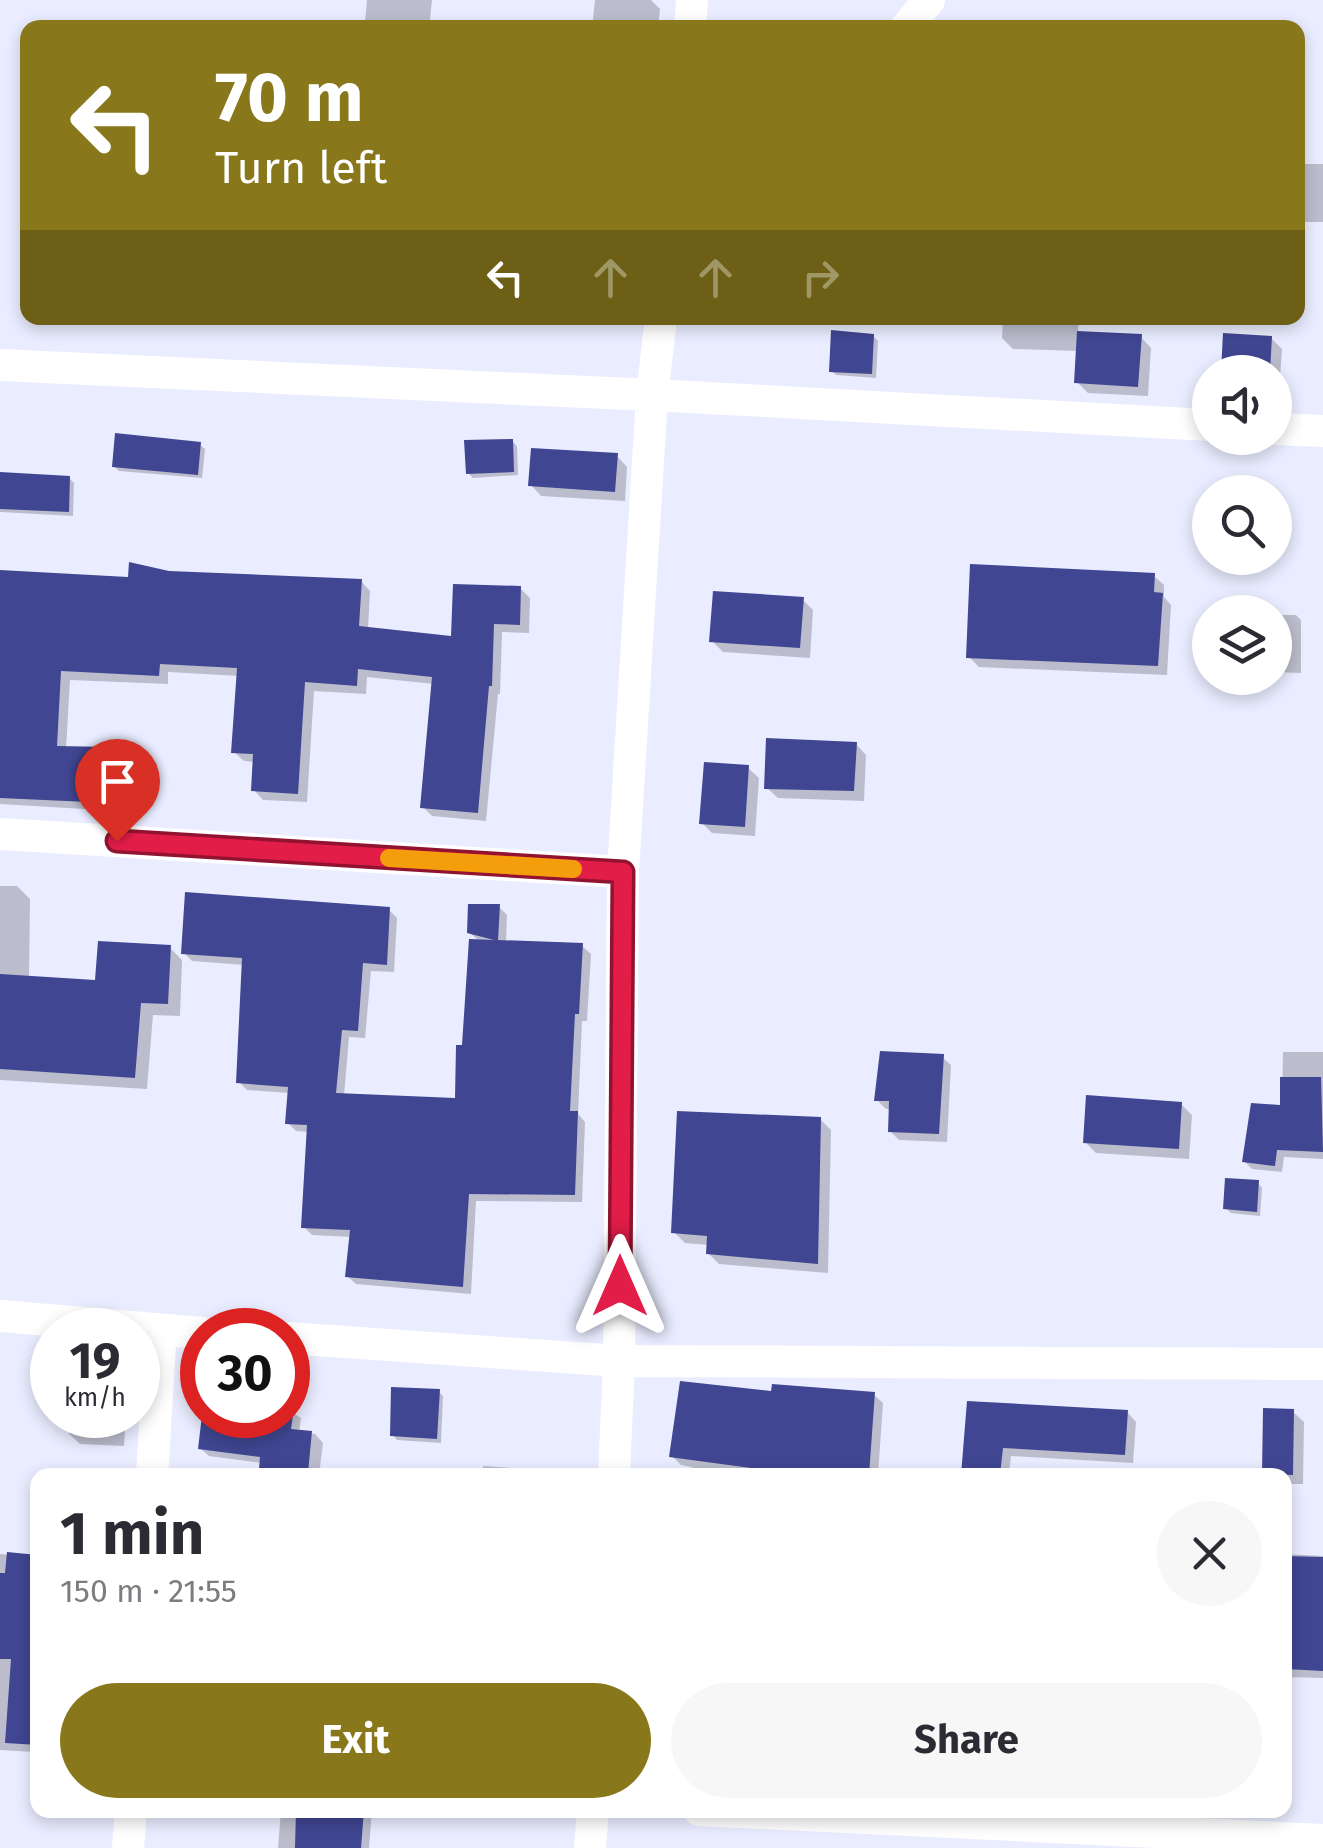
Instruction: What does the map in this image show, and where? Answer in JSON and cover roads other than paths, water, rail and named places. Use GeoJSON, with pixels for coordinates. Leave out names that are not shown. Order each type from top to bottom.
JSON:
{"type":"FeatureCollection","features":[{"type":"Feature","properties":{"kind":"street"},"geometry":{"type":"LineString","coordinates":[[913,20],[929,0]]}},
{"type":"Feature","properties":{"kind":"street"},"geometry":{"type":"LineString","coordinates":[[614,1468],[619,1361],[623,872],[652,395],[661,325]]}},
{"type":"Feature","properties":{"kind":"street"},"geometry":{"type":"LineString","coordinates":[[0,366],[1192,424]]}},
{"type":"Feature","properties":{"kind":"street"},"geometry":{"type":"LineString","coordinates":[[1292,430],[1323,431]]}},
{"type":"Feature","properties":{"kind":"street"},"geometry":{"type":"LineString","coordinates":[[0,834],[623,872]]}},
{"type":"Feature","properties":{"kind":"street"},"geometry":{"type":"LineString","coordinates":[[0,1316],[180,1331]]}},
{"type":"Feature","properties":{"kind":"street"},"geometry":{"type":"LineString","coordinates":[[152,1468],[161,1330]]}},
{"type":"Feature","properties":{"kind":"street"},"geometry":{"type":"LineString","coordinates":[[310,1340],[619,1361],[1323,1364]]}},
{"type":"Feature","properties":{"kind":"street"},"geometry":{"type":"LineString","coordinates":[[128,1848],[130,1818]]}},
{"type":"Feature","properties":{"kind":"street"},"geometry":{"type":"LineString","coordinates":[[590,1848],[592,1818]]}},
{"type":"Feature","properties":{"kind":"street"},"geometry":{"type":"LineString","coordinates":[[865,1818],[1323,1840]]}}]}
